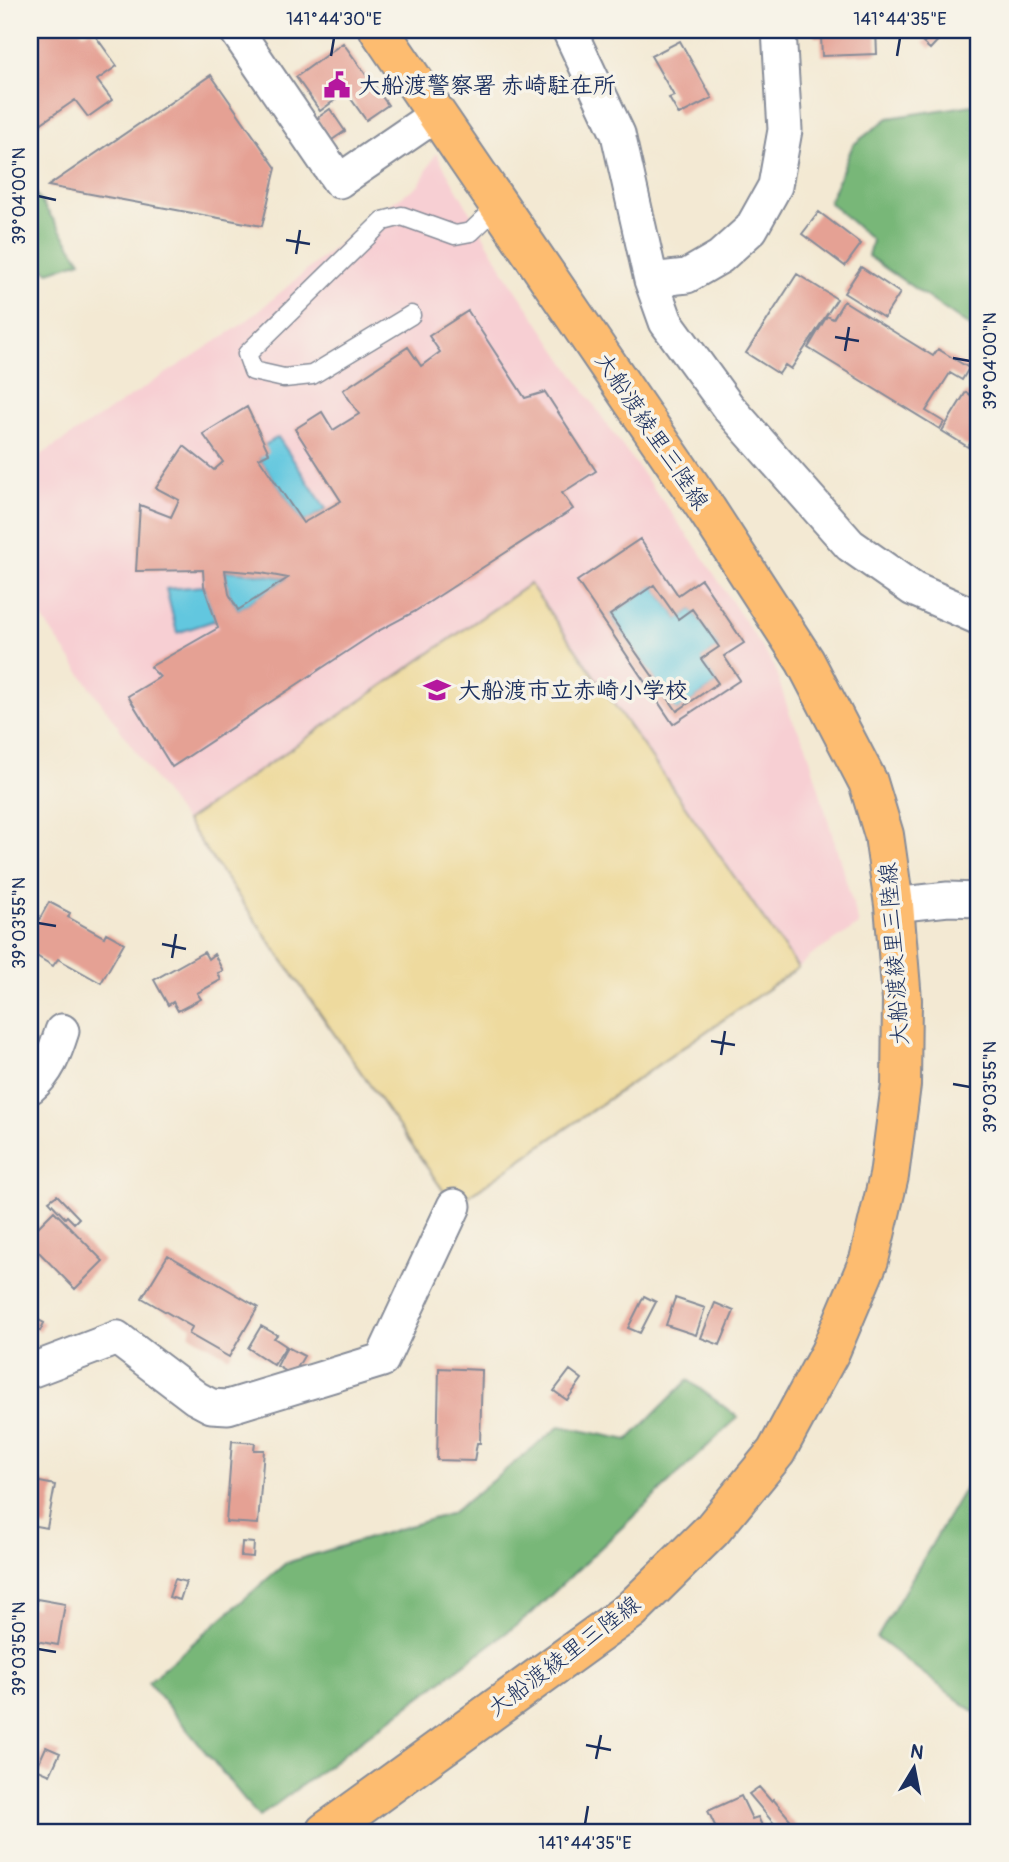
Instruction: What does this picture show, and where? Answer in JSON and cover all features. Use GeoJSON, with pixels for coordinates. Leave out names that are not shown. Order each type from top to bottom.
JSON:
{"type":"FeatureCollection","features":[{"type":"Feature","properties":{"kind":"main road","name":"大船渡綾里三陸線"},"geometry":{"type":"LineString","coordinates":[[325,1832],[631,1610],[712,1530],[776,1452],[830,1352],[869,1260],[889,1177],[901,1085],[902,1000],[894,905],[884,835],[869,782],[805,661],[707,510],[379,30]]}},
{"type":"Feature","properties":{"kind":"street"},"geometry":{"type":"LineString","coordinates":[[236,30],[340,181],[437,114]]}},
{"type":"Feature","properties":{"kind":"street"},"geometry":{"type":"LineString","coordinates":[[569,30],[618,134],[651,280],[666,321],[728,407],[850,545],[913,589],[979,618]]}},
{"type":"Feature","properties":{"kind":"street"},"geometry":{"type":"LineString","coordinates":[[651,280],[687,276],[720,257],[751,229],[775,186],[785,130],[779,30]]}},
{"type":"Feature","properties":{"kind":"street"},"geometry":{"type":"LineString","coordinates":[[894,905],[948,899],[979,900]]}},
{"type":"Feature","properties":{"kind":"street"},"geometry":{"type":"LineString","coordinates":[[30,1087],[40,1079],[54,1057],[62,1031]]}},
{"type":"Feature","properties":{"kind":"street"},"geometry":{"type":"LineString","coordinates":[[30,1371],[117,1338],[196,1398],[211,1406],[228,1407],[382,1360],[454,1206]]}},
{"type":"Feature","properties":{"kind":"lane"},"geometry":{"type":"LineString","coordinates":[[411,315],[312,375],[284,378],[253,370],[247,354],[383,222],[402,216],[455,235],[471,232],[498,206]]}},
{"type":"Feature","properties":{"kind":"shaded area","name":"大船渡市立赤崎小学校"},"geometry":{"type":"Polygon","coordinates":[[[436,153],[508,278],[611,430],[701,554],[774,666],[790,715],[806,745],[859,925],[812,955],[798,968],[454,1206],[30,601],[30,462],[244,323],[374,214],[419,185],[436,153]]]}},
{"type":"Feature","properties":{"kind":"green space"},"geometry":{"type":"Polygon","coordinates":[[[979,104],[979,346],[976,331],[868,256],[872,240],[829,202],[853,145],[888,118],[979,104]]]}},
{"type":"Feature","properties":{"kind":"green space"},"geometry":{"type":"Polygon","coordinates":[[[30,185],[81,261],[49,272],[30,262],[30,185]]]}},
{"type":"Feature","properties":{"kind":"green space"},"geometry":{"type":"Polygon","coordinates":[[[688,1380],[738,1417],[530,1615],[259,1817],[148,1682],[286,1563],[452,1513],[560,1426],[628,1440],[688,1380]]]}},
{"type":"Feature","properties":{"kind":"green space"},"geometry":{"type":"Polygon","coordinates":[[[979,1464],[979,1716],[877,1638],[979,1464]]]}},
{"type":"Feature","properties":{"kind":"sand"},"geometry":{"type":"Polygon","coordinates":[[[530,584],[798,968],[454,1206],[186,821],[530,584]]]}},
{"type":"Feature","properties":{"kind":"water"},"geometry":{"type":"Polygon","coordinates":[[[278,437],[326,509],[303,523],[259,458],[265,445],[278,437]]]}},
{"type":"Feature","properties":{"kind":"water"},"geometry":{"type":"Polygon","coordinates":[[[225,570],[288,578],[238,610],[229,594],[225,570]]]}},
{"type":"Feature","properties":{"kind":"water"},"geometry":{"type":"Polygon","coordinates":[[[654,585],[678,619],[692,609],[719,647],[702,659],[718,683],[677,711],[610,615],[654,585]]]}},
{"type":"Feature","properties":{"kind":"water"},"geometry":{"type":"Polygon","coordinates":[[[204,586],[216,620],[177,633],[166,589],[204,586]]]}},
{"type":"Feature","properties":{"kind":"building"},"geometry":{"type":"Polygon","coordinates":[[[30,30],[80,30],[83,34],[91,30],[117,66],[97,80],[112,100],[88,117],[75,100],[40,124],[30,110],[30,30]]]}},
{"type":"Feature","properties":{"kind":"building"},"geometry":{"type":"Polygon","coordinates":[[[815,30],[876,30],[877,54],[822,56],[821,37],[815,37],[815,30]]]}},
{"type":"Feature","properties":{"kind":"building"},"geometry":{"type":"Polygon","coordinates":[[[937,30],[944,34],[930,49],[923,43],[937,30]]]}},
{"type":"Feature","properties":{"kind":"building"},"geometry":{"type":"Polygon","coordinates":[[[680,41],[712,98],[679,115],[669,98],[674,96],[651,56],[680,41]]]}},
{"type":"Feature","properties":{"kind":"building","name":"大船渡警察署 赤崎駐在所"},"geometry":{"type":"Polygon","coordinates":[[[343,43],[388,105],[366,120],[346,92],[320,111],[296,77],[343,43]]]}},
{"type":"Feature","properties":{"kind":"building"},"geometry":{"type":"Polygon","coordinates":[[[211,75],[276,168],[262,226],[48,186],[211,75]]]}},
{"type":"Feature","properties":{"kind":"building"},"geometry":{"type":"Polygon","coordinates":[[[330,109],[345,131],[332,140],[316,119],[330,109]]]}},
{"type":"Feature","properties":{"kind":"building"},"geometry":{"type":"Polygon","coordinates":[[[819,212],[861,244],[845,266],[802,234],[819,212]]]}},
{"type":"Feature","properties":{"kind":"building"},"geometry":{"type":"Polygon","coordinates":[[[861,267],[900,293],[884,318],[844,293],[861,267]]]}},
{"type":"Feature","properties":{"kind":"building"},"geometry":{"type":"Polygon","coordinates":[[[797,274],[837,299],[791,369],[785,365],[779,374],[746,353],[797,274]]]}},
{"type":"Feature","properties":{"kind":"building"},"geometry":{"type":"Polygon","coordinates":[[[844,301],[933,356],[938,349],[969,368],[962,380],[950,373],[926,411],[944,422],[940,429],[808,348],[827,316],[833,319],[844,301]]]}},
{"type":"Feature","properties":{"kind":"building"},"geometry":{"type":"Polygon","coordinates":[[[468,311],[525,398],[545,392],[596,471],[562,493],[573,509],[414,612],[378,631],[172,767],[128,696],[160,677],[150,667],[218,628],[204,586],[203,570],[136,571],[140,505],[171,517],[179,500],[156,488],[184,446],[214,470],[223,462],[203,434],[247,407],[269,453],[259,458],[303,523],[341,501],[295,429],[322,412],[333,430],[359,414],[343,390],[408,347],[421,366],[440,352],[429,336],[468,311]],[[225,570],[229,594],[238,610],[288,578],[225,570]]]}},
{"type":"Feature","properties":{"kind":"building"},"geometry":{"type":"Polygon","coordinates":[[[966,392],[979,401],[979,429],[968,447],[942,431],[966,392]]]}},
{"type":"Feature","properties":{"kind":"building"},"geometry":{"type":"Polygon","coordinates":[[[640,539],[678,595],[701,579],[744,643],[724,656],[740,680],[673,724],[577,581],[640,539]],[[654,585],[610,615],[677,711],[718,683],[701,659],[719,647],[692,609],[678,619],[654,585]]]}},
{"type":"Feature","properties":{"kind":"building"},"geometry":{"type":"Polygon","coordinates":[[[49,902],[70,913],[68,917],[104,937],[106,933],[124,943],[101,983],[58,959],[53,966],[30,952],[30,936],[49,902]]]}},
{"type":"Feature","properties":{"kind":"building"},"geometry":{"type":"Polygon","coordinates":[[[204,952],[208,959],[214,954],[223,971],[218,973],[221,980],[197,993],[201,999],[178,1011],[173,1002],[168,1005],[154,980],[204,952]]]}},
{"type":"Feature","properties":{"kind":"building"},"geometry":{"type":"Polygon","coordinates":[[[57,1195],[79,1218],[74,1223],[67,1216],[65,1218],[49,1201],[57,1195]]]}},
{"type":"Feature","properties":{"kind":"building"},"geometry":{"type":"Polygon","coordinates":[[[54,1211],[103,1261],[75,1289],[30,1243],[30,1235],[54,1211]]]}},
{"type":"Feature","properties":{"kind":"building"},"geometry":{"type":"Polygon","coordinates":[[[168,1255],[258,1307],[229,1357],[189,1334],[192,1327],[142,1298],[168,1255]]]}},
{"type":"Feature","properties":{"kind":"building"},"geometry":{"type":"Polygon","coordinates":[[[644,1296],[656,1302],[640,1333],[628,1328],[644,1296]]]}},
{"type":"Feature","properties":{"kind":"building"},"geometry":{"type":"Polygon","coordinates":[[[675,1298],[705,1308],[696,1335],[666,1325],[675,1298]]]}},
{"type":"Feature","properties":{"kind":"building"},"geometry":{"type":"Polygon","coordinates":[[[715,1303],[734,1311],[720,1345],[701,1338],[715,1303]]]}},
{"type":"Feature","properties":{"kind":"building"},"geometry":{"type":"Polygon","coordinates":[[[35,1318],[44,1323],[40,1331],[31,1326],[35,1318]]]}},
{"type":"Feature","properties":{"kind":"building"},"geometry":{"type":"Polygon","coordinates":[[[261,1326],[277,1335],[274,1338],[286,1346],[274,1365],[248,1348],[261,1326]]]}},
{"type":"Feature","properties":{"kind":"building"},"geometry":{"type":"Polygon","coordinates":[[[287,1347],[304,1356],[293,1375],[277,1366],[287,1347]]]}},
{"type":"Feature","properties":{"kind":"building"},"geometry":{"type":"Polygon","coordinates":[[[439,1368],[482,1370],[480,1443],[477,1443],[474,1461],[437,1460],[439,1368]]]}},
{"type":"Feature","properties":{"kind":"building"},"geometry":{"type":"Polygon","coordinates":[[[570,1370],[582,1379],[567,1400],[554,1391],[570,1370]]]}},
{"type":"Feature","properties":{"kind":"building"},"geometry":{"type":"Polygon","coordinates":[[[232,1441],[255,1443],[254,1450],[264,1450],[258,1524],[226,1522],[232,1441]]]}},
{"type":"Feature","properties":{"kind":"building"},"geometry":{"type":"Polygon","coordinates":[[[30,1480],[55,1485],[47,1528],[30,1525],[30,1480]]]}},
{"type":"Feature","properties":{"kind":"building"},"geometry":{"type":"Polygon","coordinates":[[[242,1542],[254,1543],[253,1557],[241,1556],[242,1542]]]}},
{"type":"Feature","properties":{"kind":"building"},"geometry":{"type":"Polygon","coordinates":[[[175,1579],[186,1582],[180,1600],[169,1597],[175,1579]]]}},
{"type":"Feature","properties":{"kind":"building"},"geometry":{"type":"Polygon","coordinates":[[[37,1599],[65,1604],[58,1645],[30,1640],[30,1607],[36,1608],[37,1599]]]}},
{"type":"Feature","properties":{"kind":"building"},"geometry":{"type":"Polygon","coordinates":[[[46,1747],[60,1753],[50,1775],[36,1769],[46,1747]]]}},
{"type":"Feature","properties":{"kind":"building"},"geometry":{"type":"Polygon","coordinates":[[[759,1787],[799,1830],[781,1832],[749,1794],[759,1787]]]}},
{"type":"Feature","properties":{"kind":"building"},"geometry":{"type":"Polygon","coordinates":[[[741,1796],[752,1819],[758,1817],[765,1832],[726,1832],[724,1829],[718,1832],[708,1811],[741,1796]]]}},
{"type":"Feature","properties":{"kind":"place","name":"大船渡警察署 赤崎駐在所"},"geometry":{"type":"Point","coordinates":[337,85]}},
{"type":"Feature","properties":{"kind":"place","name":"大船渡市立赤崎小学校"},"geometry":{"type":"Point","coordinates":[437,690]}}]}
